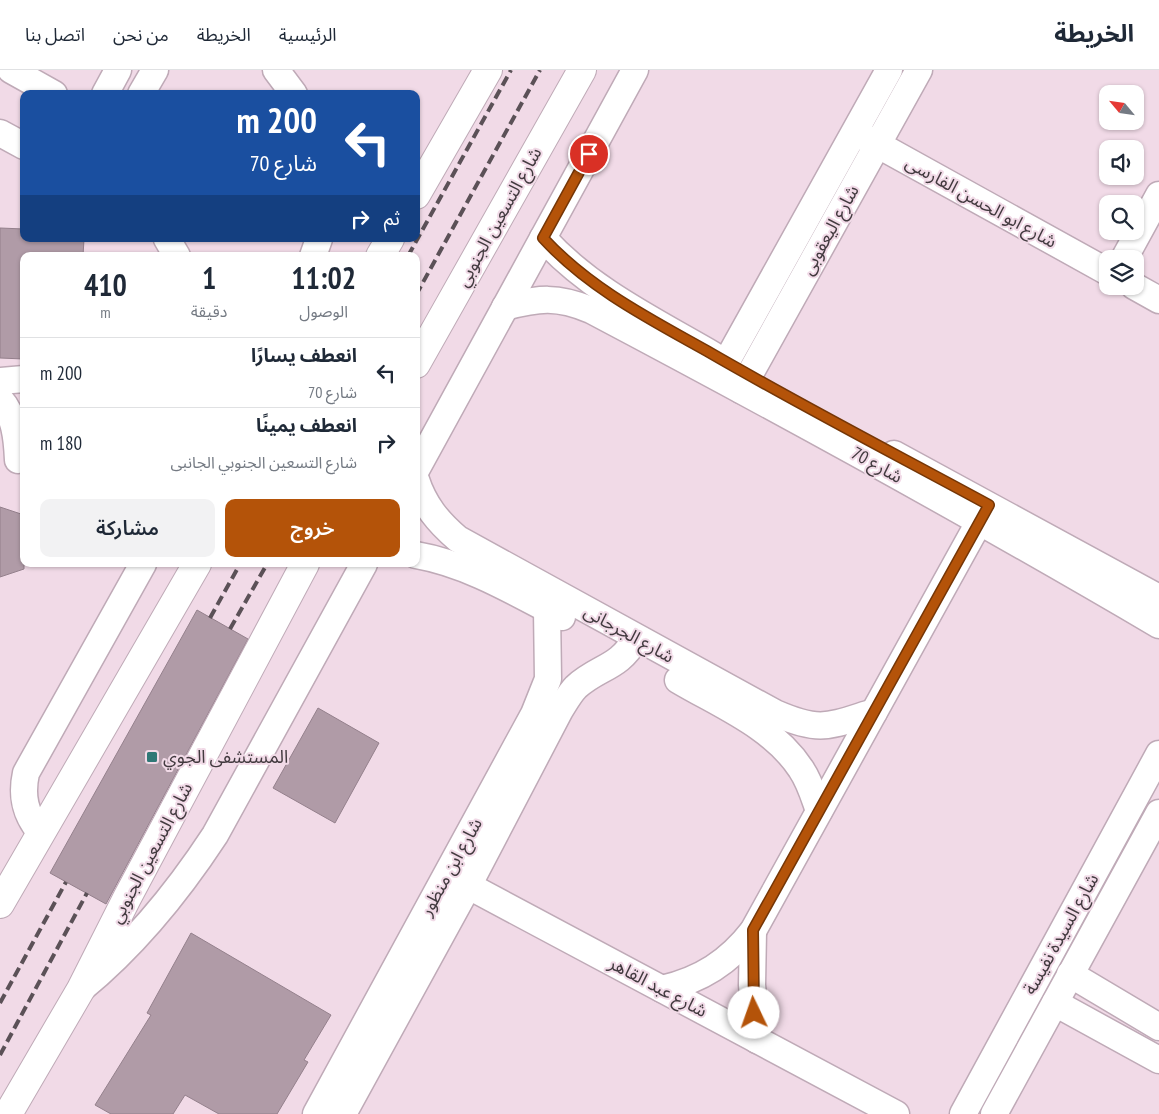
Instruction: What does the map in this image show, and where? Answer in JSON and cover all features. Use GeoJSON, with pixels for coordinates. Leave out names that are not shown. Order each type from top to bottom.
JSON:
{"type":"FeatureCollection","features":[{"type":"Feature","properties":{"kind":"highway"},"geometry":{"type":"LineString","coordinates":[[420,187],[488,70]]}},
{"type":"Feature","properties":{"kind":"highway","name":"شارع التسعين الجنوبي"},"geometry":{"type":"LineString","coordinates":[[420,357],[582,70]]}},
{"type":"Feature","properties":{"kind":"highway"},"geometry":{"type":"LineString","coordinates":[[2,897],[195,567]]}},
{"type":"Feature","properties":{"kind":"highway","name":"شارع التسعين الجنوبي"},"geometry":{"type":"LineString","coordinates":[[8,1114],[81,989],[127,898],[303,567]]}},
{"type":"Feature","properties":{"kind":"street"},"geometry":{"type":"LineString","coordinates":[[10,70],[47,90]]}},
{"type":"Feature","properties":{"kind":"street"},"geometry":{"type":"LineString","coordinates":[[107,90],[118,70]]}},
{"type":"Feature","properties":{"kind":"street"},"geometry":{"type":"LineString","coordinates":[[276,70],[291,90]]}},
{"type":"Feature","properties":{"kind":"street"},"geometry":{"type":"LineString","coordinates":[[420,463],[635,70]]}},
{"type":"Feature","properties":{"kind":"street","name":"شارع اليعقوبى"},"geometry":{"type":"LineString","coordinates":[[722,370],[889,70]]}},
{"type":"Feature","properties":{"kind":"street","name":"شارع اليعقوبى"},"geometry":{"type":"LineString","coordinates":[[746,383],[919,70]]}},
{"type":"Feature","properties":{"kind":"street","name":"شارع ابو الحسن الفارسى"},"geometry":{"type":"LineString","coordinates":[[855,132],[1099,267]]}},
{"type":"Feature","properties":{"kind":"street"},"geometry":{"type":"LineString","coordinates":[[0,134],[20,144]]}},
{"type":"Feature","properties":{"kind":"street"},"geometry":{"type":"LineString","coordinates":[[1129,250],[1159,195]]}},
{"type":"Feature","properties":{"kind":"street","name":"شارع 70"},"geometry":{"type":"LineString","coordinates":[[543,238],[575,270],[722,370]]}},
{"type":"Feature","properties":{"kind":"street"},"geometry":{"type":"LineString","coordinates":[[1144,292],[1159,300]]}},
{"type":"Feature","properties":{"kind":"street","name":"شارع 70"},"geometry":{"type":"LineString","coordinates":[[504,307],[548,298],[570,301],[591,310],[722,370],[984,514],[1159,598]]}},
{"type":"Feature","properties":{"kind":"street"},"geometry":{"type":"LineString","coordinates":[[0,381],[20,380]]}},
{"type":"Feature","properties":{"kind":"street"},"geometry":{"type":"LineString","coordinates":[[0,399],[11,416],[15,430],[14,463]]}},
{"type":"Feature","properties":{"kind":"street","name":"شارع الجرجانى"},"geometry":{"type":"LineString","coordinates":[[420,489],[430,510],[442,526],[458,539],[632,645],[781,744],[805,774],[819,811]]}},
{"type":"Feature","properties":{"kind":"street"},"geometry":{"type":"LineString","coordinates":[[662,989],[689,982],[716,968],[736,951],[753,930],[984,514]]}},
{"type":"Feature","properties":{"kind":"street","name":"شارع 70"},"geometry":{"type":"LineString","coordinates":[[984,514],[1159,625]]}},
{"type":"Feature","properties":{"kind":"street","name":"شارع الجرجانى"},"geometry":{"type":"LineString","coordinates":[[420,556],[453,565],[547,610],[632,645],[800,724],[824,727],[874,712]]}},
{"type":"Feature","properties":{"kind":"street"},"geometry":{"type":"LineString","coordinates":[[40,832],[28,815],[25,804],[26,773],[141,567]]}},
{"type":"Feature","properties":{"kind":"street"},"geometry":{"type":"LineString","coordinates":[[81,989],[110,966],[139,936],[196,864],[215,835],[362,567]]}},
{"type":"Feature","properties":{"kind":"street","name":"شارع ابن منظور"},"geometry":{"type":"LineString","coordinates":[[343,1114],[457,880],[542,696],[548,679],[547,610]]}},
{"type":"Feature","properties":{"kind":"street","name":"شارع ابن منظور"},"geometry":{"type":"LineString","coordinates":[[316,1114],[568,698],[576,687],[612,665],[632,645]]}},
{"type":"Feature","properties":{"kind":"street","name":"شارع السيدة نفيسة"},"geometry":{"type":"LineString","coordinates":[[963,1114],[1159,754]]}},
{"type":"Feature","properties":{"kind":"street","name":"شارع السيدة نفيسة"},"geometry":{"type":"LineString","coordinates":[[994,1114],[1158,818]]}},
{"type":"Feature","properties":{"kind":"street","name":"شارع عبد القاهر"},"geometry":{"type":"LineString","coordinates":[[457,880],[896,1114]]}},
{"type":"Feature","properties":{"kind":"street"},"geometry":{"type":"LineString","coordinates":[[753,930],[752,985],[757,1040]]}},
{"type":"Feature","properties":{"kind":"street"},"geometry":{"type":"LineString","coordinates":[[1070,974],[1159,1027]]}},
{"type":"Feature","properties":{"kind":"street"},"geometry":{"type":"LineString","coordinates":[[1055,1003],[1159,1060]]}},
{"type":"Feature","properties":{"kind":"building"},"geometry":{"type":"Polygon","coordinates":[[[0,228],[20,229],[20,242],[84,242],[83,252],[20,252],[20,359],[0,358],[0,228]]]}},
{"type":"Feature","properties":{"kind":"building"},"geometry":{"type":"Polygon","coordinates":[[[0,507],[20,514],[20,567],[24,567],[24,569],[0,577],[0,507]]]}},
{"type":"Feature","properties":{"kind":"building","name":"المستشفى الجوي"},"geometry":{"type":"Polygon","coordinates":[[[197,610],[248,639],[106,904],[50,873],[197,610]]]}},
{"type":"Feature","properties":{"kind":"building"},"geometry":{"type":"Polygon","coordinates":[[[318,708],[379,743],[335,823],[273,788],[318,708]]]}},
{"type":"Feature","properties":{"kind":"building"},"geometry":{"type":"Polygon","coordinates":[[[191,933],[331,1015],[304,1060],[308,1062],[277,1114],[219,1114],[185,1095],[173,1114],[111,1114],[95,1105],[151,1015],[147,1013],[191,933]]]}},
{"type":"Feature","properties":{"kind":"railway"},"geometry":{"type":"LineString","coordinates":[[420,234],[511,70]]}},
{"type":"Feature","properties":{"kind":"railway"},"geometry":{"type":"LineString","coordinates":[[420,288],[540,70]]}},
{"type":"Feature","properties":{"kind":"railway"},"geometry":{"type":"LineString","coordinates":[[410,252],[416,242]]}},
{"type":"Feature","properties":{"kind":"railway"},"geometry":{"type":"LineString","coordinates":[[210,618],[238,567]]}},
{"type":"Feature","properties":{"kind":"railway"},"geometry":{"type":"LineString","coordinates":[[230,629],[265,567]]}},
{"type":"Feature","properties":{"kind":"railway"},"geometry":{"type":"LineString","coordinates":[[0,1003],[66,882]]}},
{"type":"Feature","properties":{"kind":"railway"},"geometry":{"type":"LineString","coordinates":[[0,1055],[87,893]]}},
{"type":"Feature","properties":{"kind":"place","name":"المستشفى الجوي"},"geometry":{"type":"Point","coordinates":[152,757]}},
{"type":"Feature","properties":{"kind":"route"},"geometry":{"type":"LineString","coordinates":[[589,154],[543,238],[561,258],[614,298],[750,376],[989,505],[753,930],[752,985],[754,1013]]}}]}
